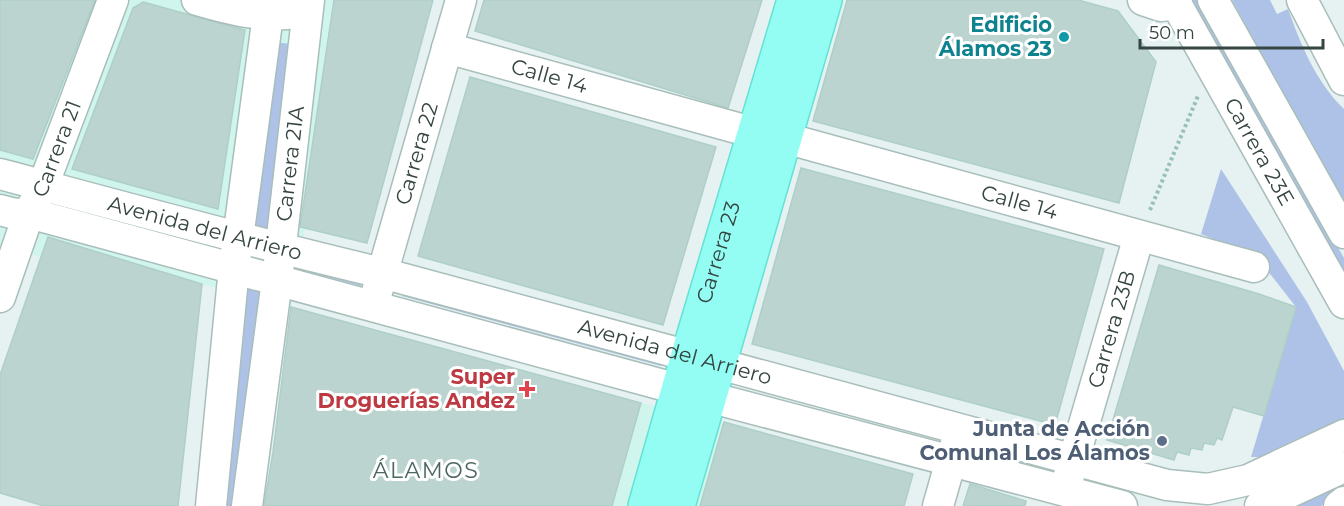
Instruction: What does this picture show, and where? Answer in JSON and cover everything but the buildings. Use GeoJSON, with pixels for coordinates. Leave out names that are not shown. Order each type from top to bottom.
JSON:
{"type":"FeatureCollection","features":[{"type":"Feature","properties":{"kind":"main road","name":"Carrera 23"},"geometry":{"type":"LineString","coordinates":[[678,506],[719,363],[770,136],[794,0]]}},
{"type":"Feature","properties":{"kind":"main road","name":"Carrera 23"},"geometry":{"type":"LineString","coordinates":[[645,506],[687,356],[770,136],[825,0]]}},
{"type":"Feature","properties":{"kind":"street","name":"Carrera 21"},"geometry":{"type":"LineString","coordinates":[[0,297],[14,211],[42,186],[113,0]]}},
{"type":"Feature","properties":{"kind":"street"},"geometry":{"type":"LineString","coordinates":[[196,0],[237,11],[309,7]]}},
{"type":"Feature","properties":{"kind":"street","name":"Carrera 22"},"geometry":{"type":"LineString","coordinates":[[373,306],[461,0]]}},
{"type":"Feature","properties":{"kind":"street"},"geometry":{"type":"LineString","coordinates":[[1143,0],[1161,6],[1175,2]]}},
{"type":"Feature","properties":{"kind":"street","name":"Carrera 23E"},"geometry":{"type":"LineString","coordinates":[[1213,0],[1344,233]]}},
{"type":"Feature","properties":{"kind":"street"},"geometry":{"type":"LineString","coordinates":[[1302,0],[1344,80]]}},
{"type":"Feature","properties":{"kind":"street","name":"Carrera 23E"},"geometry":{"type":"LineString","coordinates":[[1175,2],[1212,64],[1344,303]]}},
{"type":"Feature","properties":{"kind":"street","name":"Carrera 21A"},"geometry":{"type":"LineString","coordinates":[[247,506],[277,280],[309,7]]}},
{"type":"Feature","properties":{"kind":"street","name":"Carrera 21A"},"geometry":{"type":"LineString","coordinates":[[211,506],[234,268],[269,8]]}},
{"type":"Feature","properties":{"kind":"street","name":"Calle 14"},"geometry":{"type":"LineString","coordinates":[[447,48],[1254,267]]}},
{"type":"Feature","properties":{"kind":"street","name":"Avenida del Arriero"},"geometry":{"type":"LineString","coordinates":[[0,174],[239,236],[280,249],[382,273],[960,428],[1074,460],[1168,495],[1248,480],[1344,435]]}},
{"type":"Feature","properties":{"kind":"street","name":"Avenida del Arriero"},"geometry":{"type":"LineString","coordinates":[[14,211],[1122,506]]}},
{"type":"Feature","properties":{"kind":"street","name":"Carrera 23B"},"geometry":{"type":"LineString","coordinates":[[1064,491],[1139,236]]}},
{"type":"Feature","properties":{"kind":"street"},"geometry":{"type":"LineString","coordinates":[[938,506],[960,428]]}},
{"type":"Feature","properties":{"kind":"street"},"geometry":{"type":"LineString","coordinates":[[1260,506],[1344,467]]}},
{"type":"Feature","properties":{"kind":"street"},"geometry":{"type":"LineString","coordinates":[[1339,506],[1344,502]]}},
{"type":"Feature","properties":{"kind":"path"},"geometry":{"type":"LineString","coordinates":[[1139,236],[1212,64]]}},
{"type":"Feature","properties":{"kind":"shaded area"},"geometry":{"type":"Polygon","coordinates":[[[96,0],[334,0],[299,226],[305,228],[291,307],[202,284],[48,237],[41,257],[0,245],[0,150],[33,159],[96,0]],[[143,2],[133,8],[73,169],[218,209],[245,30],[143,2]]]}},
{"type":"Feature","properties":{"kind":"shaded area"},"geometry":{"type":"Polygon","coordinates":[[[1189,0],[1197,0],[1213,27],[1344,258],[1344,273],[1189,0]]]}},
{"type":"Feature","properties":{"kind":"shaded area"},"geometry":{"type":"Polygon","coordinates":[[[1232,0],[1270,0],[1277,14],[1288,9],[1317,75],[1344,109],[1344,206],[1232,0]]]}},
{"type":"Feature","properties":{"kind":"shaded area"},"geometry":{"type":"Polygon","coordinates":[[[274,42],[292,44],[269,229],[252,227],[274,42]]]}},
{"type":"Feature","properties":{"kind":"shaded area"},"geometry":{"type":"Polygon","coordinates":[[[1221,169],[1307,302],[1344,371],[1344,421],[1262,457],[1251,457],[1296,307],[1256,256],[1201,234],[1221,169]]]}},
{"type":"Feature","properties":{"kind":"shaded area"},"geometry":{"type":"Polygon","coordinates":[[[297,265],[362,281],[361,286],[296,269],[297,265]]]}},
{"type":"Feature","properties":{"kind":"shaded area"},"geometry":{"type":"Polygon","coordinates":[[[246,284],[262,286],[235,506],[221,506],[246,284]]]}},
{"type":"Feature","properties":{"kind":"shaded area"},"geometry":{"type":"Polygon","coordinates":[[[403,292],[663,361],[661,366],[402,296],[403,292]]]}},
{"type":"Feature","properties":{"kind":"shaded area"},"geometry":{"type":"Polygon","coordinates":[[[641,403],[724,422],[700,506],[612,506],[641,403]]]}},
{"type":"Feature","properties":{"kind":"shaded area"},"geometry":{"type":"Polygon","coordinates":[[[1344,484],[1321,506],[1295,506],[1344,484]]]}},
{"type":"Feature","properties":{"kind":"place","name":"Edificio Álamos 23"},"geometry":{"type":"Point","coordinates":[1064,37]}},
{"type":"Feature","properties":{"kind":"place","name":"Super Droguerías Andez"},"geometry":{"type":"Point","coordinates":[527,389]}},
{"type":"Feature","properties":{"kind":"place","name":"Junta de Acción Comunal Los Álamos"},"geometry":{"type":"Point","coordinates":[1162,441]}},
{"type":"Feature","properties":{"kind":"district","name":"ÁLAMOS"},"geometry":{"type":"Point","coordinates":[426,470]}}]}
